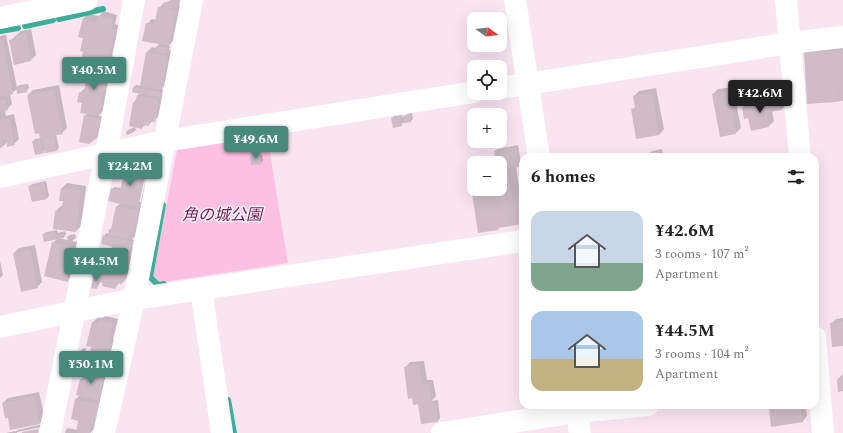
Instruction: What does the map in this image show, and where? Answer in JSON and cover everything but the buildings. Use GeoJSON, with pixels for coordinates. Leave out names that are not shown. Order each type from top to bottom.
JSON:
{"type":"FeatureCollection","features":[{"type":"Feature","properties":{"kind":"street"},"geometry":{"type":"LineString","coordinates":[[0,18],[87,0]]}},
{"type":"Feature","properties":{"kind":"street"},"geometry":{"type":"LineString","coordinates":[[50,433],[106,154],[134,0]]}},
{"type":"Feature","properties":{"kind":"street"},"geometry":{"type":"LineString","coordinates":[[104,433],[134,299],[192,0]]}},
{"type":"Feature","properties":{"kind":"street"},"geometry":{"type":"LineString","coordinates":[[515,0],[538,153]]}},
{"type":"Feature","properties":{"kind":"street"},"geometry":{"type":"LineString","coordinates":[[786,0],[800,153]]}},
{"type":"Feature","properties":{"kind":"street"},"geometry":{"type":"LineString","coordinates":[[507,87],[790,43],[843,37]]}},
{"type":"Feature","properties":{"kind":"street"},"geometry":{"type":"LineString","coordinates":[[0,177],[165,141],[467,93]]}},
{"type":"Feature","properties":{"kind":"street"},"geometry":{"type":"LineString","coordinates":[[0,327],[134,299],[519,242]]}},
{"type":"Feature","properties":{"kind":"street"},"geometry":{"type":"LineString","coordinates":[[201,289],[222,433]]}},
{"type":"Feature","properties":{"kind":"street"},"geometry":{"type":"LineString","coordinates":[[819,404],[823,433]]}},
{"type":"Feature","properties":{"kind":"street"},"geometry":{"type":"LineString","coordinates":[[442,433],[572,409]]}},
{"type":"Feature","properties":{"kind":"street"},"geometry":{"type":"LineString","coordinates":[[577,409],[580,433]]}},
{"type":"Feature","properties":{"kind":"green space","name":"角の城公園"},"geometry":{"type":"Polygon","coordinates":[[[267,135],[288,263],[158,283],[153,275],[177,150],[267,135]]]}},
{"type":"Feature","properties":{"kind":"waterway"},"geometry":{"type":"LineString","coordinates":[[59,19],[103,9]]}},
{"type":"Feature","properties":{"kind":"waterway"},"geometry":{"type":"LineString","coordinates":[[25,26],[53,20]]}},
{"type":"Feature","properties":{"kind":"waterway"},"geometry":{"type":"LineString","coordinates":[[0,31],[18,28]]}},
{"type":"Feature","properties":{"kind":"waterway"},"geometry":{"type":"LineString","coordinates":[[163,205],[150,277],[158,285],[164,284]]}},
{"type":"Feature","properties":{"kind":"waterway"},"geometry":{"type":"LineString","coordinates":[[228,400],[234,433]]}}]}
